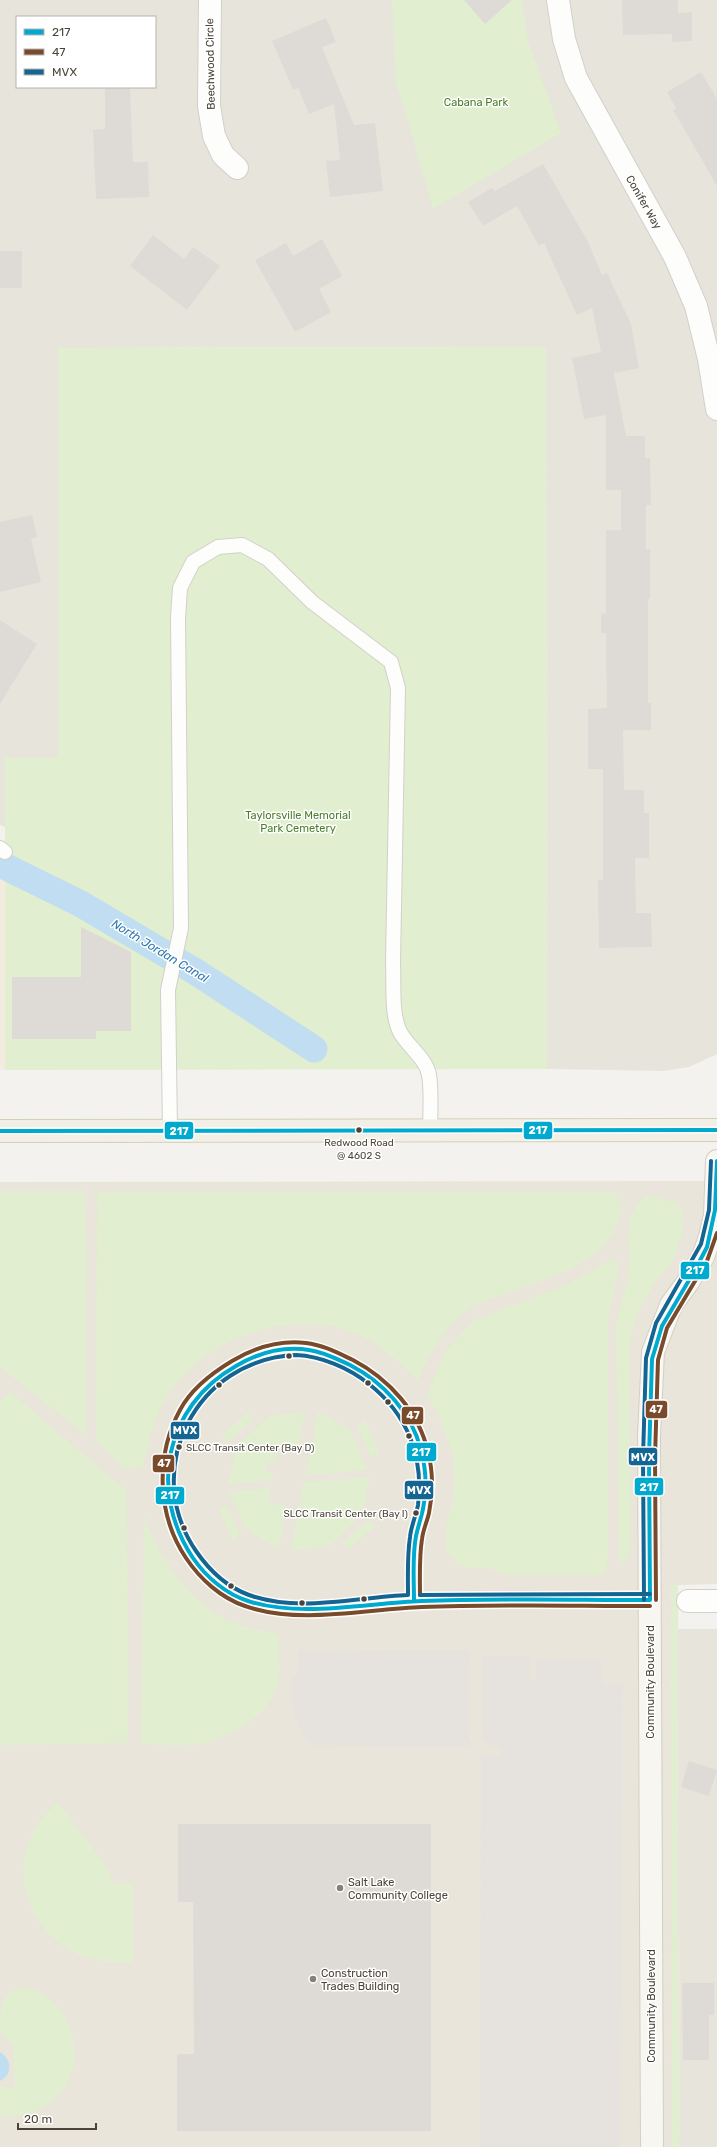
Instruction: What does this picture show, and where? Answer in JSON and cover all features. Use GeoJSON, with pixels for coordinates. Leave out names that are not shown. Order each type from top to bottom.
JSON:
{"type":"FeatureCollection","features":[{"type":"Feature","properties":{"kind":"main road"},"geometry":{"type":"LineString","coordinates":[[0,1131],[717,1130]]}},
{"type":"Feature","properties":{"kind":"street","name":"Beechwood Circle"},"geometry":{"type":"LineString","coordinates":[[210,0],[209,106],[214,136],[223,155],[237,168]]}},
{"type":"Feature","properties":{"kind":"street","name":"Conifer Way"},"geometry":{"type":"LineString","coordinates":[[558,0],[564,39],[576,78],[675,256],[696,306],[709,359],[717,409]]}},
{"type":"Feature","properties":{"kind":"street","name":"Community Boulevard"},"geometry":{"type":"LineString","coordinates":[[652,2147],[649,1436],[653,1352],[671,1305],[703,1257],[710,1237],[715,1215],[717,1160]]}},
{"type":"Feature","properties":{"kind":"street"},"geometry":{"type":"LineString","coordinates":[[688,1601],[717,1601]]}},
{"type":"Feature","properties":{"kind":"lane"},"geometry":{"type":"LineString","coordinates":[[170,1131],[168,990],[180,928],[178,618],[180,588],[193,562],[218,547],[242,545],[268,559],[312,602],[391,662],[398,688],[393,962],[394,998],[396,1019],[400,1032],[422,1060],[429,1075],[430,1131]]}},
{"type":"Feature","properties":{"kind":"lane"},"geometry":{"type":"LineString","coordinates":[[414,1601],[416,1536],[424,1504],[425,1469],[420,1445],[411,1424],[399,1405],[380,1385],[357,1368],[328,1355],[304,1349],[278,1350],[252,1357],[228,1370],[204,1390],[186,1412],[174,1438],[168,1488],[171,1512],[179,1536],[190,1555],[205,1574],[226,1590],[247,1601],[274,1607],[414,1601],[650,1600]]}},
{"type":"Feature","properties":{"kind":"shaded area"},"geometry":{"type":"Polygon","coordinates":[[[0,0],[717,0],[717,1054],[689,1067],[664,1071],[547,1069],[546,347],[58,348],[58,758],[5,758],[5,827],[0,825],[0,0]]]}},
{"type":"Feature","properties":{"kind":"shaded area"},"geometry":{"type":"Polygon","coordinates":[[[0,877],[5,879],[5,1070],[0,1070],[0,877]]]}},
{"type":"Feature","properties":{"kind":"shaded area","name":"Salt Lake Community College"},"geometry":{"type":"Polygon","coordinates":[[[717,1181],[717,1584],[678,1585],[680,2147],[0,2147],[0,1182],[717,1181]]]}},
{"type":"Feature","properties":{"kind":"shaded area"},"geometry":{"type":"Polygon","coordinates":[[[678,1629],[717,1629],[717,2147],[680,2147],[678,1629]]]}},
{"type":"Feature","properties":{"kind":"shaded area"},"geometry":{"type":"Polygon","coordinates":[[[469,1650],[468,1735],[475,1747],[309,1745],[293,1715],[292,1675],[298,1674],[298,1651],[469,1650]]]}},
{"type":"Feature","properties":{"kind":"shaded area"},"geometry":{"type":"Polygon","coordinates":[[[482,1655],[530,1656],[530,1679],[533,1682],[536,1679],[537,1660],[601,1659],[602,1684],[623,1684],[620,2147],[480,2147],[481,1756],[499,1756],[503,1752],[502,1750],[486,1743],[482,1736],[482,1655]]]}},
{"type":"Feature","properties":{"kind":"green space","name":"Cabana Park"},"geometry":{"type":"Polygon","coordinates":[[[392,0],[522,0],[527,38],[561,133],[433,209],[396,81],[392,0]]]}},
{"type":"Feature","properties":{"kind":"green space","name":"Taylorsville Memorial Park Cemetery"},"geometry":{"type":"Polygon","coordinates":[[[546,347],[547,1069],[5,1070],[5,758],[58,758],[58,348],[546,347]]]}},
{"type":"Feature","properties":{"kind":"green space"},"geometry":{"type":"Polygon","coordinates":[[[0,1191],[84,1191],[87,1255],[86,1435],[0,1367],[0,1191]]]}},
{"type":"Feature","properties":{"kind":"green space"},"geometry":{"type":"Polygon","coordinates":[[[97,1192],[613,1192],[620,1202],[621,1209],[618,1222],[611,1236],[601,1248],[587,1259],[555,1276],[481,1302],[463,1313],[440,1339],[418,1380],[396,1360],[371,1341],[352,1332],[327,1326],[301,1324],[274,1327],[248,1334],[223,1346],[200,1360],[181,1378],[166,1399],[154,1424],[143,1468],[123,1468],[96,1440],[97,1192]]]}},
{"type":"Feature","properties":{"kind":"green space"},"geometry":{"type":"Polygon","coordinates":[[[655,1196],[680,1206],[682,1211],[683,1226],[680,1242],[672,1262],[651,1288],[639,1310],[631,1336],[629,1352],[631,1530],[630,1551],[625,1562],[619,1561],[616,1322],[628,1281],[630,1257],[628,1231],[632,1213],[638,1203],[645,1197],[655,1196]]]}},
{"type":"Feature","properties":{"kind":"green space"},"geometry":{"type":"Polygon","coordinates":[[[613,1259],[618,1261],[617,1276],[608,1319],[608,1560],[604,1575],[505,1575],[491,1569],[469,1568],[456,1563],[450,1556],[446,1539],[446,1530],[454,1494],[453,1460],[443,1426],[427,1395],[445,1352],[474,1320],[564,1286],[613,1259]]]}},
{"type":"Feature","properties":{"kind":"green space"},"geometry":{"type":"Polygon","coordinates":[[[10,1392],[127,1491],[128,1743],[0,1745],[0,1402],[10,1392]]]}},
{"type":"Feature","properties":{"kind":"green space"},"geometry":{"type":"Polygon","coordinates":[[[248,1412],[254,1419],[229,1442],[222,1436],[248,1412]]]}},
{"type":"Feature","properties":{"kind":"green space"},"geometry":{"type":"Polygon","coordinates":[[[305,1412],[297,1452],[278,1448],[275,1463],[267,1461],[265,1472],[273,1473],[272,1480],[228,1484],[236,1447],[269,1416],[305,1412]]]}},
{"type":"Feature","properties":{"kind":"green space"},"geometry":{"type":"Polygon","coordinates":[[[318,1412],[350,1430],[368,1470],[306,1475],[318,1412]]]}},
{"type":"Feature","properties":{"kind":"green space"},"geometry":{"type":"Polygon","coordinates":[[[364,1420],[380,1453],[371,1457],[357,1427],[364,1420]]]}},
{"type":"Feature","properties":{"kind":"green space"},"geometry":{"type":"Polygon","coordinates":[[[370,1477],[362,1514],[330,1546],[291,1551],[304,1482],[370,1477]]]}},
{"type":"Feature","properties":{"kind":"green space"},"geometry":{"type":"Polygon","coordinates":[[[270,1488],[268,1503],[287,1507],[279,1549],[247,1531],[229,1492],[270,1488]]]}},
{"type":"Feature","properties":{"kind":"green space"},"geometry":{"type":"Polygon","coordinates":[[[227,1505],[240,1535],[233,1541],[218,1508],[227,1505]]]}},
{"type":"Feature","properties":{"kind":"green space"},"geometry":{"type":"Polygon","coordinates":[[[144,1515],[159,1549],[169,1566],[193,1595],[207,1607],[240,1625],[279,1635],[278,1684],[273,1696],[266,1706],[246,1724],[235,1731],[222,1737],[199,1744],[141,1744],[144,1515]]]}},
{"type":"Feature","properties":{"kind":"green space"},"geometry":{"type":"Polygon","coordinates":[[[368,1520],[375,1526],[349,1549],[343,1542],[368,1520]]]}},
{"type":"Feature","properties":{"kind":"green space"},"geometry":{"type":"Polygon","coordinates":[[[678,1584],[679,2147],[672,2147],[671,1585],[678,1584]]]}},
{"type":"Feature","properties":{"kind":"green space"},"geometry":{"type":"Polygon","coordinates":[[[58,1802],[107,1867],[113,1883],[133,1884],[133,1963],[88,1958],[64,1946],[49,1934],[37,1919],[29,1902],[24,1884],[24,1865],[28,1846],[38,1824],[58,1802]]]}},
{"type":"Feature","properties":{"kind":"green space"},"geometry":{"type":"Polygon","coordinates":[[[23,1987],[43,1995],[59,2008],[69,2025],[74,2044],[73,2064],[67,2083],[55,2099],[32,2113],[19,2116],[1,2117],[0,2087],[15,2087],[13,2046],[0,2031],[1,2008],[10,1993],[23,1987]]]}},
{"type":"Feature","properties":{"kind":"water"},"geometry":{"type":"Polygon","coordinates":[[[0,2052],[9,2063],[9,2071],[0,2081],[0,2052]]]}},
{"type":"Feature","properties":{"kind":"building"},"geometry":{"type":"Polygon","coordinates":[[[464,0],[512,0],[485,24],[464,0]]]}},
{"type":"Feature","properties":{"kind":"building"},"geometry":{"type":"Polygon","coordinates":[[[622,0],[678,0],[678,13],[692,12],[692,41],[672,42],[672,34],[623,35],[622,0]]]}},
{"type":"Feature","properties":{"kind":"building"},"geometry":{"type":"Polygon","coordinates":[[[326,18],[336,42],[322,47],[354,125],[375,123],[383,191],[330,197],[326,161],[340,160],[334,104],[309,114],[298,88],[293,90],[272,41],[326,18]]]}},
{"type":"Feature","properties":{"kind":"building"},"geometry":{"type":"Polygon","coordinates":[[[701,72],[717,99],[717,186],[673,110],[676,108],[667,92],[701,72]]]}},
{"type":"Feature","properties":{"kind":"building"},"geometry":{"type":"Polygon","coordinates":[[[105,88],[130,88],[133,162],[148,162],[149,197],[96,199],[93,130],[105,129],[105,88]]]}},
{"type":"Feature","properties":{"kind":"building"},"geometry":{"type":"Polygon","coordinates":[[[543,164],[587,240],[602,275],[607,273],[631,324],[639,368],[614,373],[626,436],[645,436],[645,458],[650,458],[651,505],[646,505],[646,549],[650,549],[650,599],[648,599],[648,703],[651,703],[651,730],[623,730],[624,790],[644,790],[644,813],[649,813],[649,858],[635,858],[636,913],[651,913],[652,947],[599,948],[598,880],[603,880],[603,769],[588,769],[588,709],[607,708],[606,633],[601,633],[601,614],[606,613],[606,530],[621,530],[621,490],[606,490],[606,415],[584,419],[572,358],[601,352],[592,308],[577,315],[544,243],[539,246],[517,206],[483,226],[468,202],[492,188],[495,191],[543,164]]]}},
{"type":"Feature","properties":{"kind":"building"},"geometry":{"type":"Polygon","coordinates":[[[153,235],[184,259],[193,247],[220,266],[187,310],[130,266],[153,235]]]}},
{"type":"Feature","properties":{"kind":"building"},"geometry":{"type":"Polygon","coordinates":[[[322,239],[342,276],[319,289],[331,312],[295,332],[255,260],[286,243],[293,256],[322,239]]]}},
{"type":"Feature","properties":{"kind":"building"},"geometry":{"type":"Polygon","coordinates":[[[0,251],[22,251],[22,288],[0,288],[0,251]]]}},
{"type":"Feature","properties":{"kind":"building"},"geometry":{"type":"Polygon","coordinates":[[[32,515],[37,537],[31,539],[41,582],[0,592],[0,522],[32,515]]]}},
{"type":"Feature","properties":{"kind":"building"},"geometry":{"type":"Polygon","coordinates":[[[0,620],[37,644],[0,704],[0,620]]]}},
{"type":"Feature","properties":{"kind":"building"},"geometry":{"type":"Polygon","coordinates":[[[81,927],[131,952],[131,1031],[96,1031],[96,1039],[12,1039],[12,977],[81,977],[81,927]]]}},
{"type":"Feature","properties":{"kind":"building"},"geometry":{"type":"Polygon","coordinates":[[[689,1761],[717,1770],[709,1796],[681,1787],[689,1761]]]}},
{"type":"Feature","properties":{"kind":"building","name":"Construction Trades Building"},"geometry":{"type":"Polygon","coordinates":[[[178,1824],[431,1824],[431,2131],[177,2131],[177,2054],[194,2054],[193,1902],[178,1902],[178,1824]]]}},
{"type":"Feature","properties":{"kind":"building"},"geometry":{"type":"Polygon","coordinates":[[[682,1983],[714,1983],[714,2015],[709,2015],[709,2060],[683,2060],[682,1983]]]}},
{"type":"Feature","properties":{"kind":"waterway","name":"North Jordan Canal"},"geometry":{"type":"LineString","coordinates":[[0,864],[81,904],[196,972],[314,1049]]}},
{"type":"Feature","properties":{"kind":"transit line","name":"217"},"geometry":{"type":"LineString","coordinates":[[0,1131],[717,1130]]}},
{"type":"Feature","properties":{"kind":"transit line","name":"MVX"},"geometry":{"type":"LineString","coordinates":[[644,1600],[643,1457],[646,1358],[656,1323],[701,1244],[709,1210],[711,1161]]}},
{"type":"Feature","properties":{"kind":"transit line","name":"217"},"geometry":{"type":"LineString","coordinates":[[650,1600],[649,1457],[652,1359],[662,1326],[707,1247],[715,1210],[717,1161]]}},
{"type":"Feature","properties":{"kind":"transit line","name":"47"},"geometry":{"type":"LineString","coordinates":[[656,1600],[655,1457],[658,1360],[667,1328],[707,1261],[717,1233]]}},
{"type":"Feature","properties":{"kind":"transit line","name":"47"},"geometry":{"type":"LineString","coordinates":[[420,1595],[421,1546],[431,1498],[432,1474],[430,1459],[424,1437],[418,1423],[401,1398],[390,1387],[379,1377],[353,1360],[324,1347],[296,1342],[268,1346],[240,1356],[210,1376],[196,1388],[180,1410],[166,1446],[163,1466],[165,1504],[169,1523],[176,1541],[186,1558],[204,1580],[219,1593],[236,1603],[266,1612],[310,1615],[450,1606],[650,1606]]}},
{"type":"Feature","properties":{"kind":"transit line","name":"217"},"geometry":{"type":"LineString","coordinates":[[414,1601],[414,1552],[424,1502],[425,1487],[423,1457],[417,1436],[411,1424],[403,1411],[385,1390],[374,1380],[350,1365],[320,1352],[300,1349],[281,1350],[253,1357],[236,1366],[212,1383],[193,1403],[179,1427],[171,1452],[168,1478],[171,1505],[179,1532],[198,1565],[217,1584],[240,1598],[268,1606],[311,1609],[400,1602],[450,1600],[650,1600]]}},
{"type":"Feature","properties":{"kind":"transit line","name":"MVX"},"geometry":{"type":"LineString","coordinates":[[296,1355],[325,1360],[344,1368],[361,1378],[382,1396],[394,1409],[410,1437],[415,1453],[419,1487],[418,1505],[411,1529],[409,1544],[408,1595],[307,1603],[287,1603],[249,1595],[226,1583],[207,1565],[196,1551],[180,1519],[174,1486],[177,1454],[188,1424],[206,1397],[230,1376],[261,1361],[296,1355]]}},
{"type":"Feature","properties":{"kind":"transit line","name":"MVX"},"geometry":{"type":"LineString","coordinates":[[420,1595],[650,1594]]}},
{"type":"Feature","properties":{"kind":"place","name":"Redwood Road @ 4602 S"},"geometry":{"type":"Point","coordinates":[359,1130]}},
{"type":"Feature","properties":{"kind":"place","name":"SLCC Transit Center (Bay D)"},"geometry":{"type":"Point","coordinates":[179,1447]}},
{"type":"Feature","properties":{"kind":"place","name":"SLCC Transit Center (Bay I)"},"geometry":{"type":"Point","coordinates":[416,1513]}},
{"type":"Feature","properties":{"kind":"place","name":"Salt Lake Community College"},"geometry":{"type":"Point","coordinates":[340,1888]}},
{"type":"Feature","properties":{"kind":"place","name":"Construction Trades Building"},"geometry":{"type":"Point","coordinates":[313,1979]}}]}
